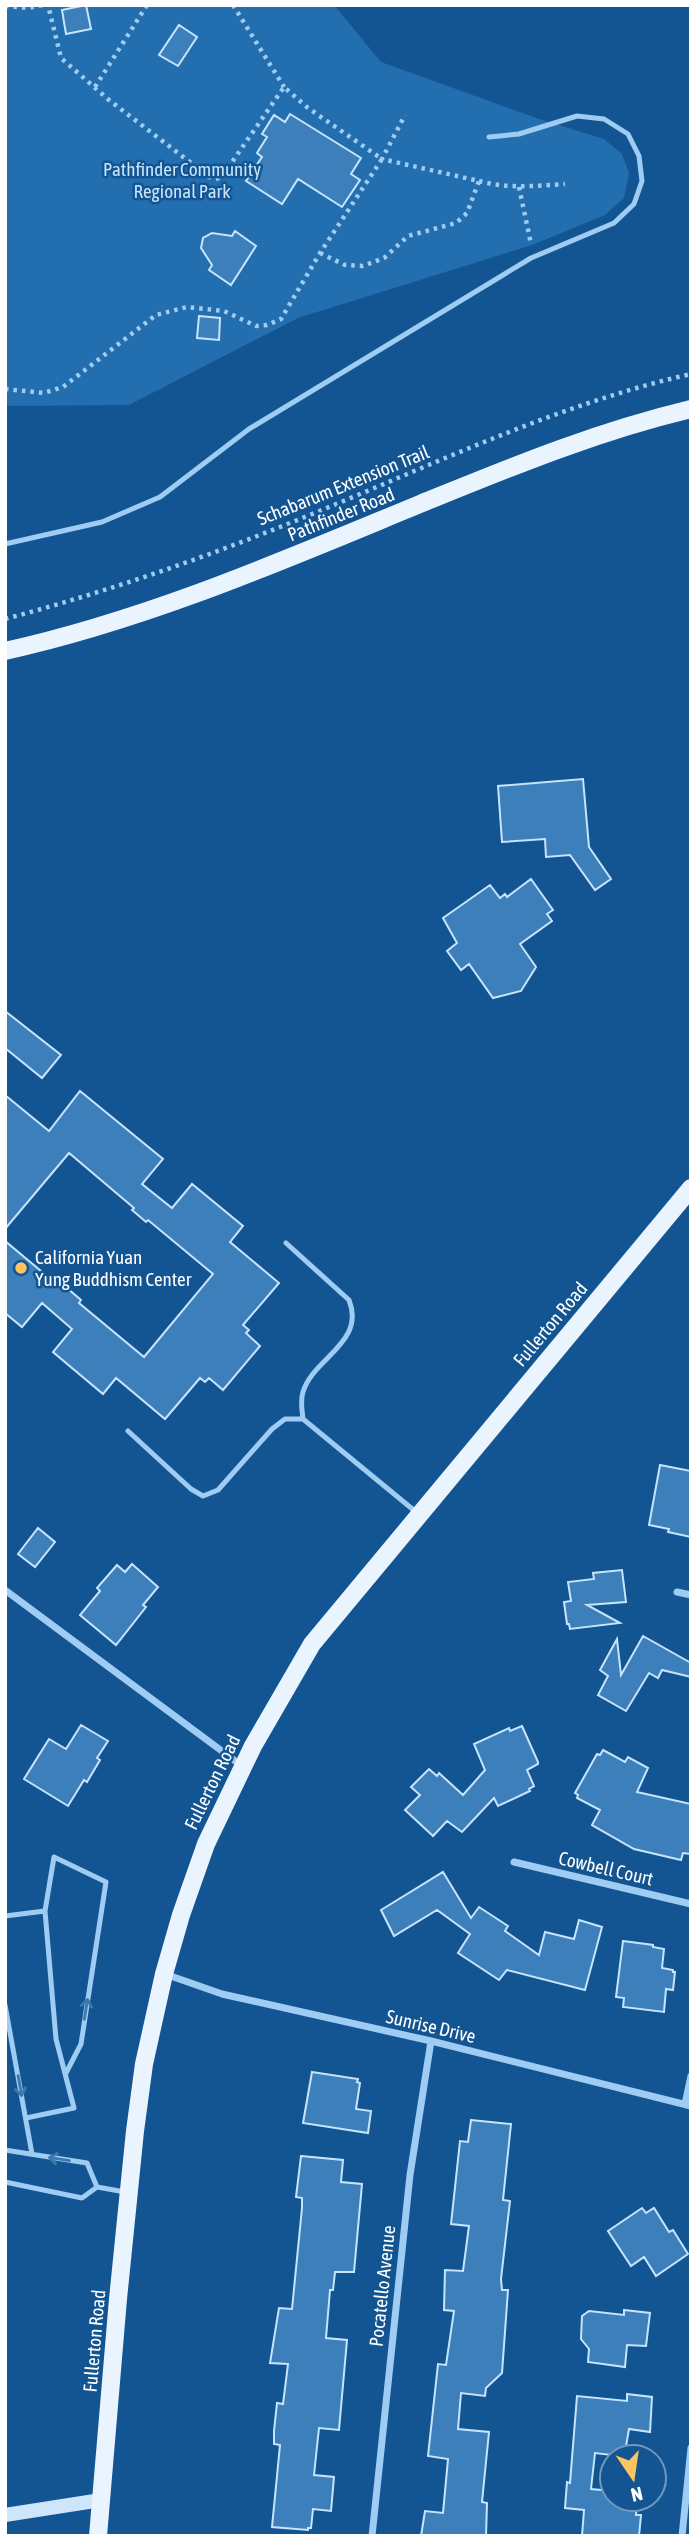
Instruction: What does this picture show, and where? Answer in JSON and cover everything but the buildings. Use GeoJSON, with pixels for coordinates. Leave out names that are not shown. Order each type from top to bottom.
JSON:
{"type":"FeatureCollection","features":[{"type":"Feature","properties":{"kind":"main road","name":"Pathfinder Road"},"geometry":{"type":"LineString","coordinates":[[5,650],[55,640],[153,610],[229,582],[555,449],[645,421],[691,410]]}},
{"type":"Feature","properties":{"kind":"main road","name":"Fullerton Road"},"geometry":{"type":"LineString","coordinates":[[98,2536],[128,2193],[144,2064],[164,1974],[206,1844],[243,1766],[312,1644],[691,1188]]}},
{"type":"Feature","properties":{"kind":"street"},"geometry":{"type":"LineString","coordinates":[[5,1590],[243,1766]]}},
{"type":"Feature","properties":{"kind":"street"},"geometry":{"type":"LineString","coordinates":[[677,1592],[691,1595]]}},
{"type":"Feature","properties":{"kind":"street","name":"Cowbell Court"},"geometry":{"type":"LineString","coordinates":[[514,1862],[691,1904]]}},
{"type":"Feature","properties":{"kind":"street","name":"Sunrise Drive"},"geometry":{"type":"LineString","coordinates":[[164,1974],[222,1994],[431,2041],[688,2105]]}},
{"type":"Feature","properties":{"kind":"street","name":"Pocatello Avenue"},"geometry":{"type":"LineString","coordinates":[[372,2536],[410,2175],[431,2041]]}},
{"type":"Feature","properties":{"kind":"street"},"geometry":{"type":"LineString","coordinates":[[688,2105],[691,2076]]}},
{"type":"Feature","properties":{"kind":"street"},"geometry":{"type":"LineString","coordinates":[[682,2536],[691,2448]]}},
{"type":"Feature","properties":{"kind":"street"},"geometry":{"type":"LineString","coordinates":[[5,2515],[101,2500]]}},
{"type":"Feature","properties":{"kind":"lane"},"geometry":{"type":"LineString","coordinates":[[5,544],[102,522],[160,497],[249,429],[535,256],[614,223],[634,204],[642,181],[639,156],[628,134],[604,119],[577,116],[519,134],[489,137]]}},
{"type":"Feature","properties":{"kind":"lane"},"geometry":{"type":"LineString","coordinates":[[286,1243],[349,1300],[355,1314],[353,1328],[303,1388],[300,1401],[303,1419]]}},
{"type":"Feature","properties":{"kind":"lane"},"geometry":{"type":"LineString","coordinates":[[128,1431],[191,1489],[203,1496],[218,1490],[272,1429],[285,1419],[303,1419],[419,1514]]}},
{"type":"Feature","properties":{"kind":"lane"},"geometry":{"type":"LineString","coordinates":[[26,2118],[74,2108],[57,2039],[45,1911],[54,1857],[106,1882],[81,2044],[66,2073]]}},
{"type":"Feature","properties":{"kind":"lane"},"geometry":{"type":"LineString","coordinates":[[5,1916],[45,1911]]}},
{"type":"Feature","properties":{"kind":"lane"},"geometry":{"type":"LineString","coordinates":[[5,2005],[32,2154]]}},
{"type":"Feature","properties":{"kind":"lane"},"geometry":{"type":"LineString","coordinates":[[5,2150],[87,2163],[97,2187]]}},
{"type":"Feature","properties":{"kind":"lane"},"geometry":{"type":"LineString","coordinates":[[5,2182],[82,2198],[97,2187],[128,2193]]}},
{"type":"Feature","properties":{"kind":"path"},"geometry":{"type":"LineString","coordinates":[[5,6],[28,8],[43,5]]}},
{"type":"Feature","properties":{"kind":"path"},"geometry":{"type":"LineString","coordinates":[[48,5],[61,58],[212,179],[220,178],[284,87]]}},
{"type":"Feature","properties":{"kind":"path"},"geometry":{"type":"LineString","coordinates":[[94,87],[147,5]]}},
{"type":"Feature","properties":{"kind":"path"},"geometry":{"type":"LineString","coordinates":[[233,5],[284,87],[308,108],[382,159],[496,186],[565,184]]}},
{"type":"Feature","properties":{"kind":"path"},"geometry":{"type":"LineString","coordinates":[[5,389],[44,393],[63,387],[156,315],[187,307],[224,311],[256,326],[267,325],[281,318],[382,159],[405,115]]}},
{"type":"Feature","properties":{"kind":"path"},"geometry":{"type":"LineString","coordinates":[[320,253],[345,265],[363,265],[384,258],[408,236],[456,223],[467,213],[479,181]]}},
{"type":"Feature","properties":{"kind":"path"},"geometry":{"type":"LineString","coordinates":[[519,187],[528,236],[535,256]]}},
{"type":"Feature","properties":{"kind":"path","name":"Schabarum Extension Trail"},"geometry":{"type":"LineString","coordinates":[[5,619],[140,580],[320,511],[556,414],[610,395],[691,374]]}},
{"type":"Feature","properties":{"kind":"green space","name":"Pathfinder Community Regional Park"},"geometry":{"type":"Polygon","coordinates":[[[5,5],[334,5],[381,62],[539,119],[604,139],[622,154],[629,173],[624,198],[605,215],[532,245],[298,318],[129,405],[5,406],[5,5]]]}},
{"type":"Feature","properties":{"kind":"place","name":"California Yuan Yung Buddhism Center"},"geometry":{"type":"Point","coordinates":[21,1268]}}]}
